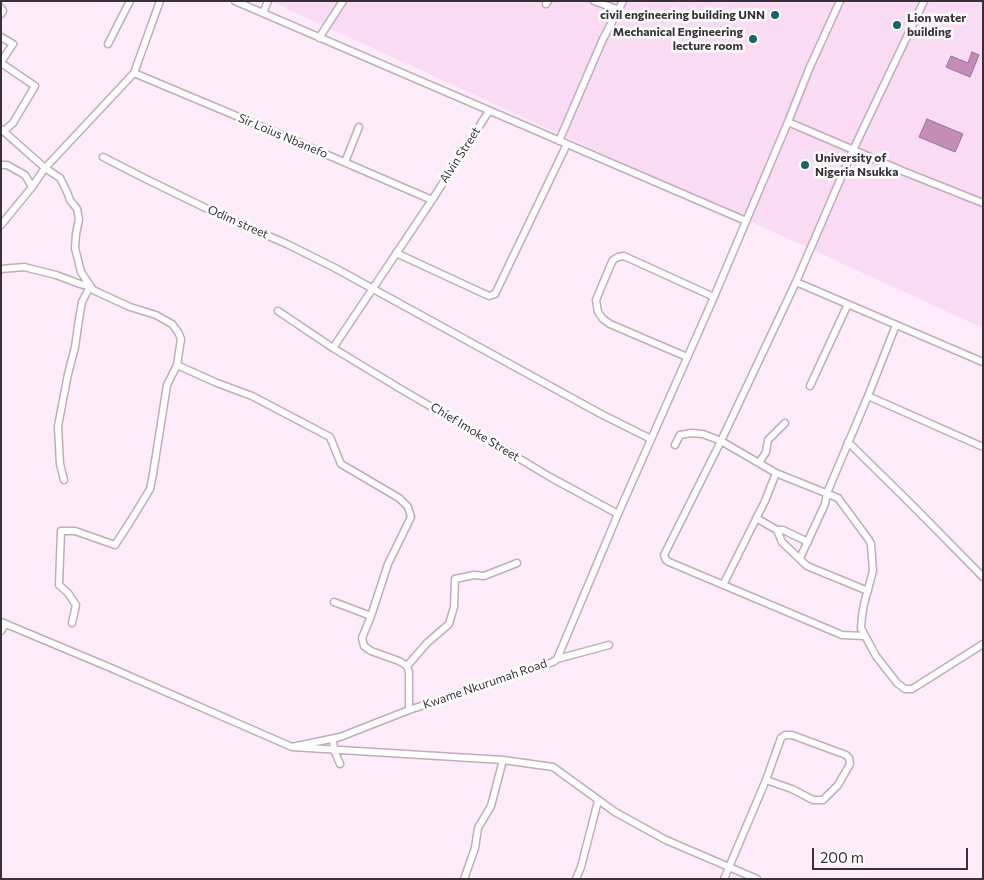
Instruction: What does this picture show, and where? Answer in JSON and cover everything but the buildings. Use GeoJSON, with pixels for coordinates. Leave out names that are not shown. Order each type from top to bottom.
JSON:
{"type":"FeatureCollection","features":[{"type":"Feature","properties":{"kind":"street"},"geometry":{"type":"LineString","coordinates":[[108,44],[130,1]]}},
{"type":"Feature","properties":{"kind":"street"},"geometry":{"type":"LineString","coordinates":[[2,223],[45,168],[134,73],[160,1]]}},
{"type":"Feature","properties":{"kind":"street"},"geometry":{"type":"LineString","coordinates":[[235,1],[746,221]]}},
{"type":"Feature","properties":{"kind":"street"},"geometry":{"type":"LineString","coordinates":[[263,13],[268,1]]}},
{"type":"Feature","properties":{"kind":"street"},"geometry":{"type":"LineString","coordinates":[[319,38],[342,1]]}},
{"type":"Feature","properties":{"kind":"street"},"geometry":{"type":"LineString","coordinates":[[594,1],[619,10]]}},
{"type":"Feature","properties":{"kind":"street"},"geometry":{"type":"LineString","coordinates":[[559,141],[603,39],[623,1]]}},
{"type":"Feature","properties":{"kind":"street","name":"Kwame Nkurumah Road"},"geometry":{"type":"LineString","coordinates":[[292,747],[340,737],[409,710],[553,662],[557,659],[618,514],[714,297],[809,69],[840,1]]}},
{"type":"Feature","properties":{"kind":"street"},"geometry":{"type":"LineString","coordinates":[[865,636],[842,635],[669,562],[664,555],[796,282],[853,150],[924,1]]}},
{"type":"Feature","properties":{"kind":"street"},"geometry":{"type":"LineString","coordinates":[[1,8],[3,11],[1,14]]}},
{"type":"Feature","properties":{"kind":"street"},"geometry":{"type":"LineString","coordinates":[[1,37],[13,44],[1,62],[35,86],[13,123],[2,130],[45,168],[60,178],[70,200],[77,209],[79,219],[75,248],[81,272],[93,290],[130,307],[156,315],[172,324],[178,332],[180,340],[177,365],[167,385],[150,489],[115,544],[75,531],[61,531],[59,585],[68,592],[76,606],[72,623]]}},
{"type":"Feature","properties":{"kind":"street","name":"Sir Loius Nbanefo"},"geometry":{"type":"LineString","coordinates":[[134,73],[432,200]]}},
{"type":"Feature","properties":{"kind":"street","name":"Alvin Street"},"geometry":{"type":"LineString","coordinates":[[333,348],[489,111]]}},
{"type":"Feature","properties":{"kind":"street"},"geometry":{"type":"LineString","coordinates":[[788,122],[983,203]]}},
{"type":"Feature","properties":{"kind":"street"},"geometry":{"type":"LineString","coordinates":[[345,162],[359,127]]}},
{"type":"Feature","properties":{"kind":"street"},"geometry":{"type":"LineString","coordinates":[[396,253],[489,296],[495,294],[568,144]]}},
{"type":"Feature","properties":{"kind":"street","name":"Odim street"},"geometry":{"type":"LineString","coordinates":[[103,156],[222,216],[287,244],[372,288],[601,414],[651,439]]}},
{"type":"Feature","properties":{"kind":"street"},"geometry":{"type":"LineString","coordinates":[[1,165],[7,165],[25,175],[32,187]]}},
{"type":"Feature","properties":{"kind":"street"},"geometry":{"type":"LineString","coordinates":[[687,357],[610,324],[603,319],[598,312],[596,300],[611,264],[618,256],[624,256],[714,297]]}},
{"type":"Feature","properties":{"kind":"street"},"geometry":{"type":"LineString","coordinates":[[1,269],[24,267],[90,286]]}},
{"type":"Feature","properties":{"kind":"street"},"geometry":{"type":"LineString","coordinates":[[796,282],[983,362]]}},
{"type":"Feature","properties":{"kind":"street"},"geometry":{"type":"LineString","coordinates":[[64,480],[60,464],[58,426],[75,347],[82,302],[90,286]]}},
{"type":"Feature","properties":{"kind":"street"},"geometry":{"type":"LineString","coordinates":[[810,386],[848,304]]}},
{"type":"Feature","properties":{"kind":"street","name":"Chief Imoke Street"},"geometry":{"type":"LineString","coordinates":[[278,311],[333,348],[399,388],[550,477],[618,514]]}},
{"type":"Feature","properties":{"kind":"street"},"geometry":{"type":"LineString","coordinates":[[800,558],[825,504],[827,493],[896,325]]}},
{"type":"Feature","properties":{"kind":"street"},"geometry":{"type":"LineString","coordinates":[[177,365],[252,396],[330,437],[341,464],[399,498],[408,507],[412,517],[388,564],[362,638],[364,646],[371,651],[399,661],[407,666],[409,672],[409,710]]}},
{"type":"Feature","properties":{"kind":"street"},"geometry":{"type":"LineString","coordinates":[[868,396],[983,447]]}},
{"type":"Feature","properties":{"kind":"street"},"geometry":{"type":"LineString","coordinates":[[759,463],[766,452],[768,440],[785,423]]}},
{"type":"Feature","properties":{"kind":"street"},"geometry":{"type":"LineString","coordinates":[[675,445],[680,435],[690,433],[703,434],[720,441],[776,473],[838,498],[871,544],[873,571],[861,628],[876,656],[897,683],[905,689],[912,689],[983,644]]}},
{"type":"Feature","properties":{"kind":"street"},"geometry":{"type":"LineString","coordinates":[[848,442],[983,576]]}},
{"type":"Feature","properties":{"kind":"street"},"geometry":{"type":"LineString","coordinates":[[723,585],[776,473]]}},
{"type":"Feature","properties":{"kind":"street"},"geometry":{"type":"LineString","coordinates":[[756,518],[777,530],[783,530],[808,542]]}},
{"type":"Feature","properties":{"kind":"street"},"geometry":{"type":"LineString","coordinates":[[777,530],[782,542],[807,566],[868,591]]}},
{"type":"Feature","properties":{"kind":"street"},"geometry":{"type":"LineString","coordinates":[[407,666],[427,643],[448,624],[454,607],[455,579],[474,575],[484,576],[517,562]]}},
{"type":"Feature","properties":{"kind":"street"},"geometry":{"type":"LineString","coordinates":[[334,602],[371,616]]}},
{"type":"Feature","properties":{"kind":"street"},"geometry":{"type":"LineString","coordinates":[[1,631],[3,623],[112,668],[292,747],[503,760],[553,767],[615,812],[666,840],[757,879]]}},
{"type":"Feature","properties":{"kind":"street"},"geometry":{"type":"LineString","coordinates":[[557,659],[609,645]]}},
{"type":"Feature","properties":{"kind":"street"},"geometry":{"type":"LineString","coordinates":[[724,879],[766,780],[781,738],[785,735],[792,735],[846,755],[849,758],[850,764],[838,785],[823,800],[813,800],[792,789],[766,780]]}},
{"type":"Feature","properties":{"kind":"street"},"geometry":{"type":"LineString","coordinates":[[333,739],[334,750],[340,764]]}},
{"type":"Feature","properties":{"kind":"street"},"geometry":{"type":"LineString","coordinates":[[464,879],[475,848],[478,828],[491,806],[503,760]]}},
{"type":"Feature","properties":{"kind":"street"},"geometry":{"type":"LineString","coordinates":[[576,879],[581,867],[598,801]]}},
{"type":"Feature","properties":{"kind":"shaded area","name":"University of Nigeria Nsukka"},"geometry":{"type":"Polygon","coordinates":[[[270,1],[983,1],[983,328],[270,1]]]}},
{"type":"Feature","properties":{"kind":"shaded area"},"geometry":{"type":"Polygon","coordinates":[[[972,52],[979,55],[970,77],[946,67],[951,56],[968,63],[972,52]]]}},
{"type":"Feature","properties":{"kind":"shaded area"},"geometry":{"type":"Polygon","coordinates":[[[927,119],[963,134],[955,152],[919,137],[927,119]]]}},
{"type":"Feature","properties":{"kind":"place","name":"civil engineering building UNN"},"geometry":{"type":"Point","coordinates":[775,15]}},
{"type":"Feature","properties":{"kind":"place","name":"Lion water building"},"geometry":{"type":"Point","coordinates":[897,25]}},
{"type":"Feature","properties":{"kind":"place","name":"Mechanical Engineering lecture room"},"geometry":{"type":"Point","coordinates":[753,39]}},
{"type":"Feature","properties":{"kind":"place","name":"University of Nigeria Nsukka"},"geometry":{"type":"Point","coordinates":[805,165]}}]}
